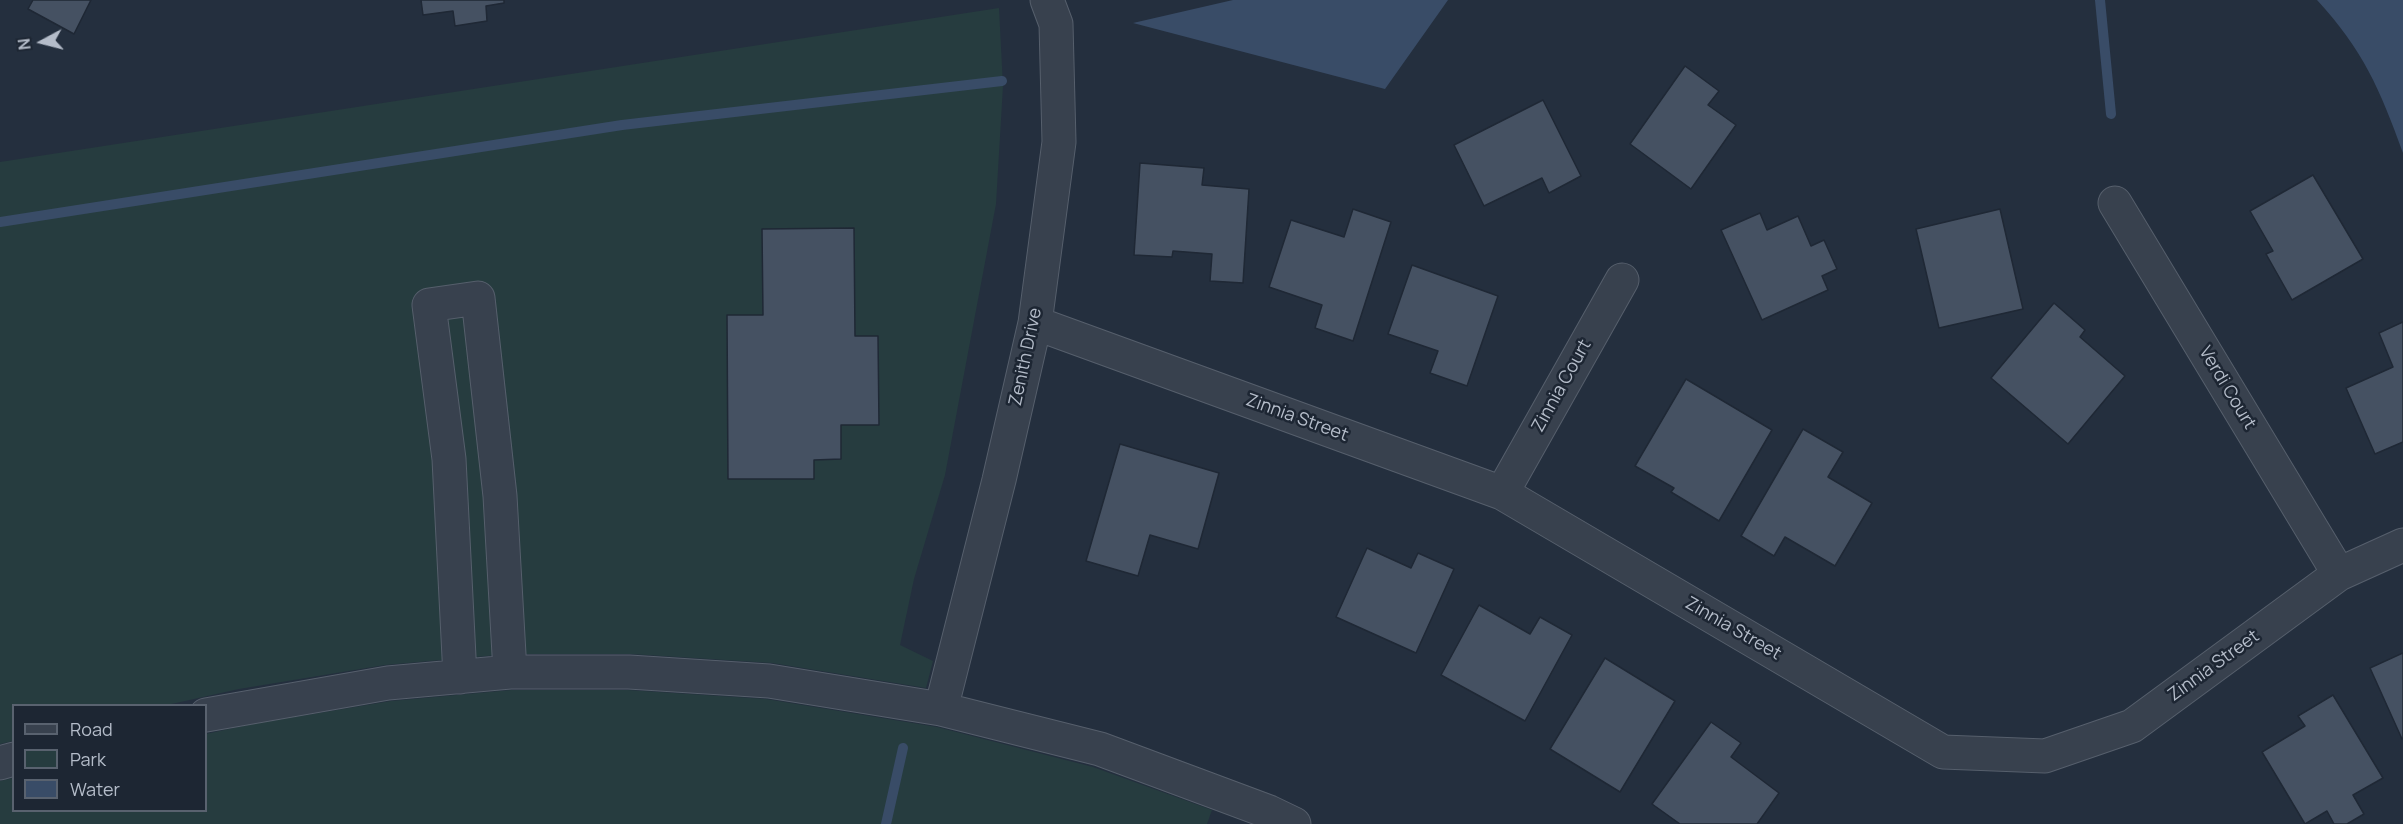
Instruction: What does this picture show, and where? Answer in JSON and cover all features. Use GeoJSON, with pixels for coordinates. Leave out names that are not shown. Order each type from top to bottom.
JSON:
{"type":"FeatureCollection","features":[{"type":"Feature","properties":{"kind":"street","name":"Zenith Drive"},"geometry":{"type":"LineString","coordinates":[[941,709],[999,480],[1035,323],[1059,142],[1056,24],[1047,0]]}},
{"type":"Feature","properties":{"kind":"street","name":"Verdi Court"},"geometry":{"type":"LineString","coordinates":[[2115,203],[2339,574]]}},
{"type":"Feature","properties":{"kind":"street","name":"Zinnia Court"},"geometry":{"type":"LineString","coordinates":[[1502,493],[1622,280]]}},
{"type":"Feature","properties":{"kind":"street"},"geometry":{"type":"LineString","coordinates":[[460,677],[449,468],[429,305],[478,298],[500,496],[510,672]]}},
{"type":"Feature","properties":{"kind":"street","name":"Zinnia Street"},"geometry":{"type":"LineString","coordinates":[[1035,323],[1502,493],[1943,752],[2045,756],[2132,726],[2339,574],[2403,545]]}},
{"type":"Feature","properties":{"kind":"street"},"geometry":{"type":"LineString","coordinates":[[449,468],[496,463]]}},
{"type":"Feature","properties":{"kind":"street"},"geometry":{"type":"LineString","coordinates":[[207,715],[388,683],[510,672],[629,672],[770,681],[941,709],[1100,749],[1276,820]]}},
{"type":"Feature","properties":{"kind":"green space"},"geometry":{"type":"Polygon","coordinates":[[[999,8],[1003,86],[996,204],[945,475],[914,579],[900,645],[933,661],[926,688],[772,663],[631,654],[509,654],[385,665],[239,689],[172,704],[12,704],[12,741],[0,744],[0,162],[999,8]]]}},
{"type":"Feature","properties":{"kind":"green space"},"geometry":{"type":"Polygon","coordinates":[[[511,690],[628,690],[766,699],[937,727],[1093,767],[1212,810],[1207,824],[0,824],[0,781],[12,778],[12,812],[207,812],[207,734],[391,701],[511,690]]]}},
{"type":"Feature","properties":{"kind":"water"},"geometry":{"type":"Polygon","coordinates":[[[1233,0],[1448,0],[1385,89],[1133,23],[1233,0]]]}},
{"type":"Feature","properties":{"kind":"water"},"geometry":{"type":"Polygon","coordinates":[[[2317,0],[2403,0],[2403,153],[2369,71],[2347,36],[2317,0]]]}},
{"type":"Feature","properties":{"kind":"building"},"geometry":{"type":"Polygon","coordinates":[[[33,0],[91,0],[74,34],[28,9],[33,0]]]}},
{"type":"Feature","properties":{"kind":"building"},"geometry":{"type":"Polygon","coordinates":[[[421,0],[504,0],[504,3],[486,6],[487,21],[455,26],[453,11],[423,15],[421,0]]]}},
{"type":"Feature","properties":{"kind":"building"},"geometry":{"type":"Polygon","coordinates":[[[1685,66],[1719,91],[1708,105],[1736,125],[1691,189],[1630,144],[1685,66]]]}},
{"type":"Feature","properties":{"kind":"building"},"geometry":{"type":"Polygon","coordinates":[[[1543,100],[1581,176],[1549,193],[1542,178],[1484,206],[1454,145],[1543,100]]]}},
{"type":"Feature","properties":{"kind":"building"},"geometry":{"type":"Polygon","coordinates":[[[1140,163],[1204,168],[1202,185],[1249,189],[1243,283],[1210,281],[1212,254],[1173,251],[1172,257],[1134,255],[1140,163]]]}},
{"type":"Feature","properties":{"kind":"building"},"geometry":{"type":"Polygon","coordinates":[[[2313,175],[2363,259],[2292,300],[2266,254],[2273,251],[2250,211],[2313,175]]]}},
{"type":"Feature","properties":{"kind":"building"},"geometry":{"type":"Polygon","coordinates":[[[1353,209],[1391,222],[1353,341],[1315,328],[1322,305],[1269,287],[1291,220],[1344,237],[1353,209]]]}},
{"type":"Feature","properties":{"kind":"building"},"geometry":{"type":"Polygon","coordinates":[[[2000,209],[2023,309],[1939,328],[1916,229],[2000,209]]]}},
{"type":"Feature","properties":{"kind":"building"},"geometry":{"type":"Polygon","coordinates":[[[1760,213],[1767,230],[1798,216],[1811,246],[1824,240],[1837,269],[1822,276],[1828,290],[1762,320],[1721,230],[1760,213]]]}},
{"type":"Feature","properties":{"kind":"building"},"geometry":{"type":"Polygon","coordinates":[[[854,228],[855,336],[878,336],[879,425],[841,425],[841,459],[814,460],[814,479],[728,479],[727,315],[763,315],[762,229],[854,228]]]}},
{"type":"Feature","properties":{"kind":"building"},"geometry":{"type":"Polygon","coordinates":[[[1412,265],[1498,296],[1467,386],[1430,373],[1438,351],[1388,334],[1412,265]]]}},
{"type":"Feature","properties":{"kind":"building"},"geometry":{"type":"Polygon","coordinates":[[[2054,303],[2085,330],[2080,337],[2125,376],[2068,444],[1991,378],[2054,303]]]}},
{"type":"Feature","properties":{"kind":"building"},"geometry":{"type":"Polygon","coordinates":[[[2403,322],[2403,442],[2375,454],[2346,388],[2393,367],[2379,333],[2403,322]]]}},
{"type":"Feature","properties":{"kind":"building"},"geometry":{"type":"Polygon","coordinates":[[[1686,379],[1772,430],[1719,521],[1671,492],[1674,488],[1635,466],[1686,379]]]}},
{"type":"Feature","properties":{"kind":"building"},"geometry":{"type":"Polygon","coordinates":[[[1803,429],[1843,452],[1828,477],[1872,503],[1835,566],[1785,537],[1774,556],[1741,536],[1803,429]]]}},
{"type":"Feature","properties":{"kind":"building"},"geometry":{"type":"Polygon","coordinates":[[[1120,444],[1219,473],[1198,549],[1150,535],[1138,576],[1086,561],[1120,444]]]}},
{"type":"Feature","properties":{"kind":"building"},"geometry":{"type":"Polygon","coordinates":[[[1367,548],[1411,568],[1418,553],[1454,569],[1416,653],[1336,617],[1367,548]]]}},
{"type":"Feature","properties":{"kind":"building"},"geometry":{"type":"Polygon","coordinates":[[[1479,605],[1530,634],[1540,617],[1572,635],[1525,721],[1441,675],[1479,605]]]}},
{"type":"Feature","properties":{"kind":"building"},"geometry":{"type":"Polygon","coordinates":[[[2403,653],[2403,739],[2402,739],[2370,668],[2403,653]]]}},
{"type":"Feature","properties":{"kind":"building"},"geometry":{"type":"Polygon","coordinates":[[[1605,658],[1675,701],[1620,792],[1550,749],[1605,658]]]}},
{"type":"Feature","properties":{"kind":"building"},"geometry":{"type":"Polygon","coordinates":[[[2333,695],[2383,778],[2353,795],[2364,814],[2347,824],[2334,824],[2327,811],[2305,824],[2262,752],[2305,726],[2298,716],[2333,695]]]}},
{"type":"Feature","properties":{"kind":"building"},"geometry":{"type":"Polygon","coordinates":[[[1711,722],[1741,743],[1731,757],[1779,793],[1757,824],[1680,824],[1652,804],[1711,722]]]}},
{"type":"Feature","properties":{"kind":"waterway"},"geometry":{"type":"LineString","coordinates":[[2100,0],[2111,114]]}},
{"type":"Feature","properties":{"kind":"waterway"},"geometry":{"type":"LineString","coordinates":[[0,222],[622,125],[1002,81]]}},
{"type":"Feature","properties":{"kind":"waterway"},"geometry":{"type":"LineString","coordinates":[[886,824],[903,748]]}}]}
